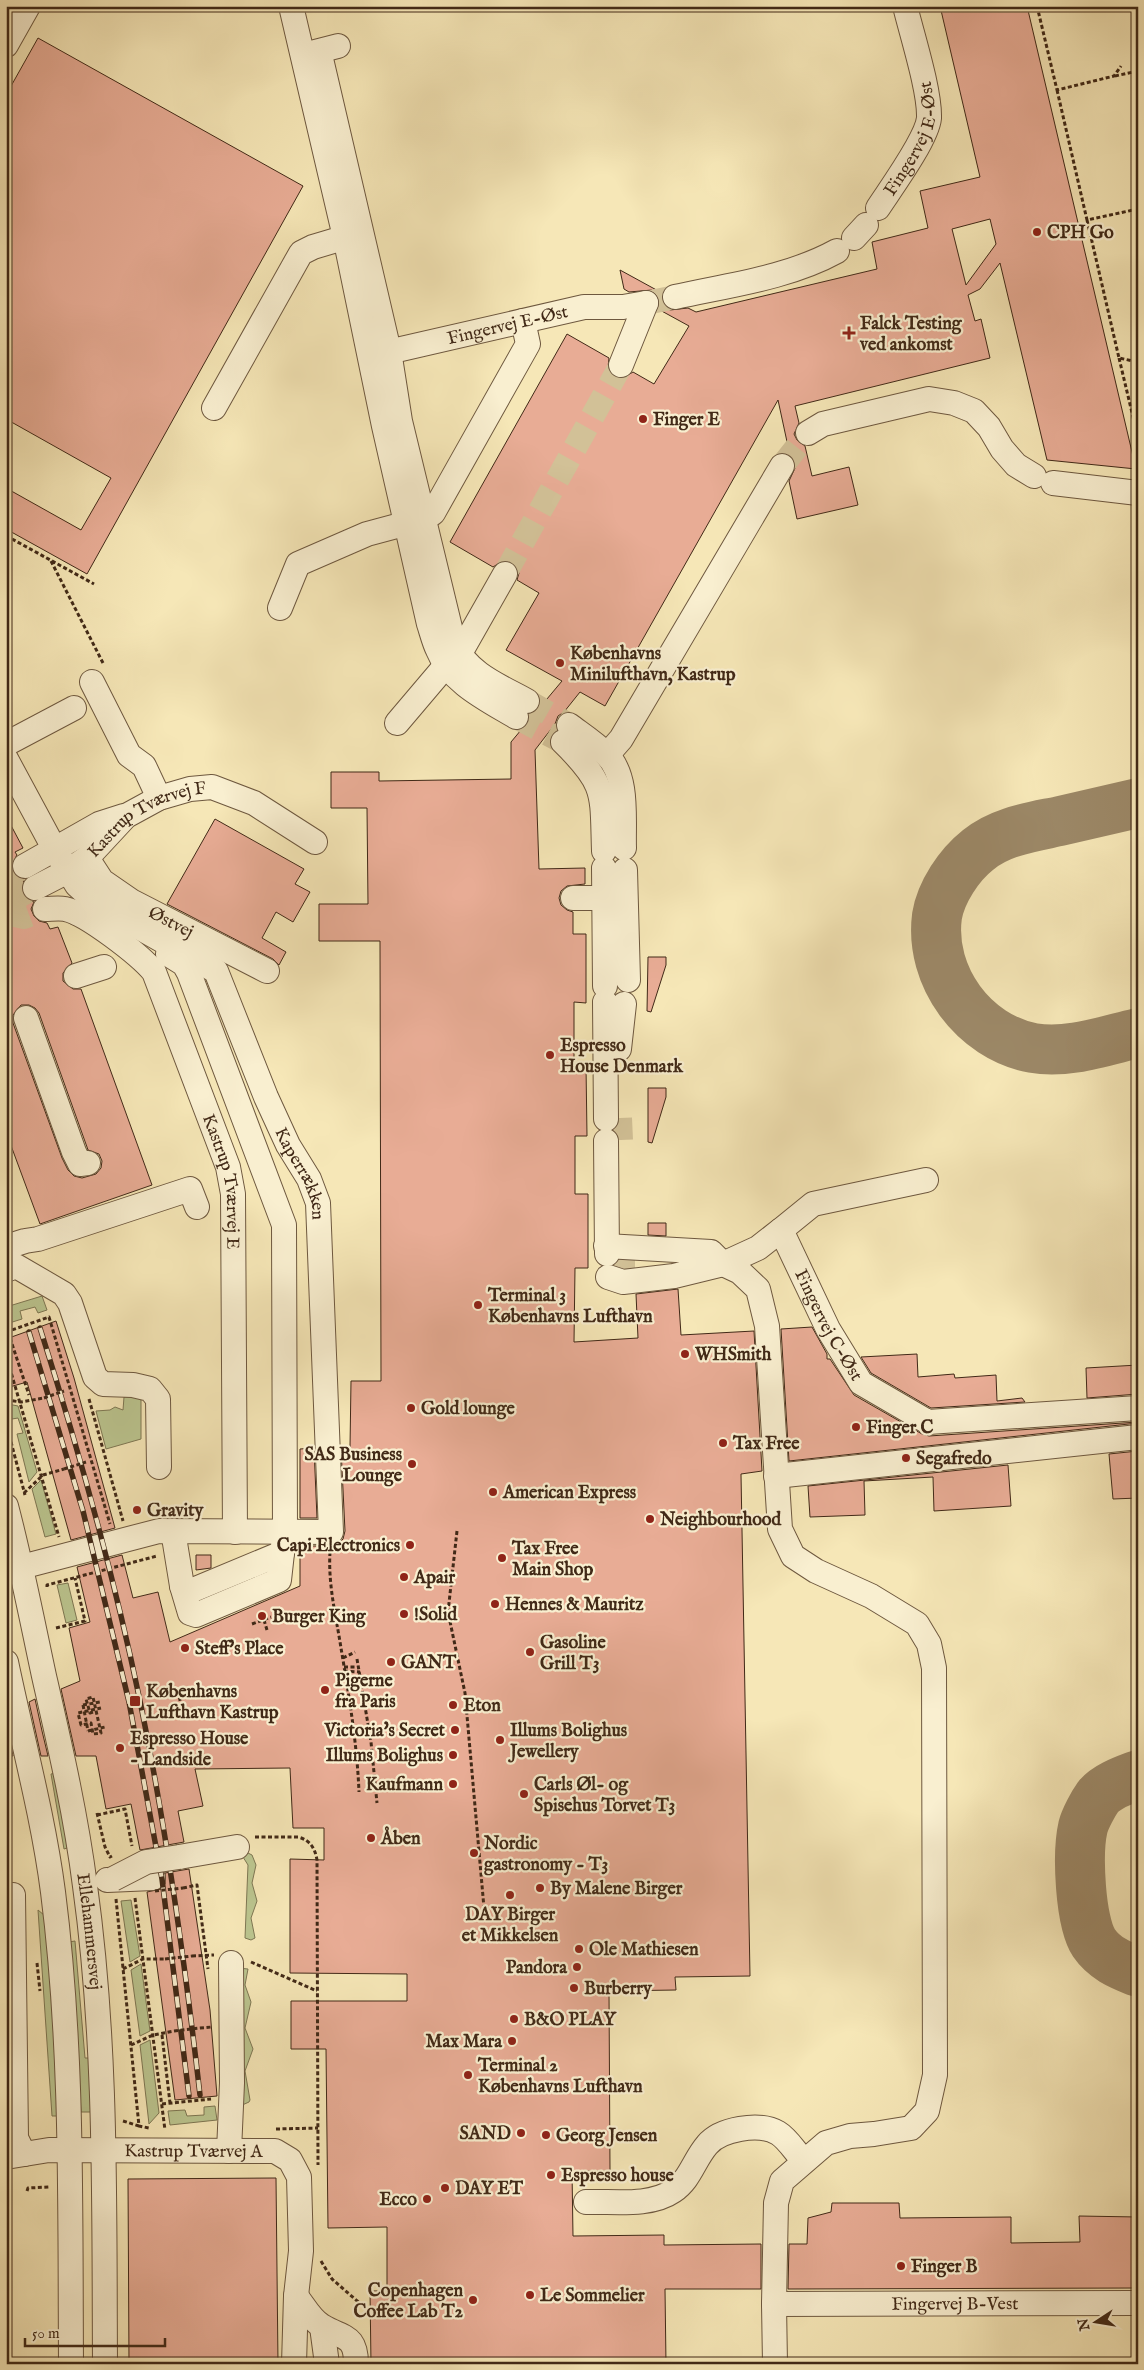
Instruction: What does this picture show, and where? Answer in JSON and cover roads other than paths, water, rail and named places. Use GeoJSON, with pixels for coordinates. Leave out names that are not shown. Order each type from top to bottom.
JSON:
{"type":"FeatureCollection","features":[{"type":"Feature","properties":{"kind":"street"},"geometry":{"type":"LineString","coordinates":[[6,45],[28,6]]}},
{"type":"Feature","properties":{"kind":"street"},"geometry":{"type":"LineString","coordinates":[[291,6],[320,51]]}},
{"type":"Feature","properties":{"kind":"street"},"geometry":{"type":"LineString","coordinates":[[308,6],[320,51],[354,235],[380,354],[400,421],[414,520],[446,619],[453,659],[481,676],[522,709]]}},
{"type":"Feature","properties":{"kind":"street","name":"Fingervej E-Øst"},"geometry":{"type":"LineString","coordinates":[[675,297],[765,278],[820,260],[859,230],[921,139],[929,119],[925,90],[905,6]]}},
{"type":"Feature","properties":{"kind":"street"},"geometry":{"type":"LineString","coordinates":[[214,408],[301,253],[313,247],[354,235]]}},
{"type":"Feature","properties":{"kind":"street","name":"Fingervej E-Øst"},"geometry":{"type":"LineString","coordinates":[[380,354],[584,307],[623,307],[646,303],[620,365]]}},
{"type":"Feature","properties":{"kind":"street"},"geometry":{"type":"LineString","coordinates":[[280,608],[298,564],[367,534],[433,513],[528,344],[523,321]]}},
{"type":"Feature","properties":{"kind":"street"},"geometry":{"type":"LineString","coordinates":[[808,434],[823,424],[929,399],[954,403],[974,411],[989,427],[1016,465],[1044,480],[1138,492]]}},
{"type":"Feature","properties":{"kind":"street"},"geometry":{"type":"LineString","coordinates":[[607,755],[622,739],[782,466]]}},
{"type":"Feature","properties":{"kind":"street"},"geometry":{"type":"LineString","coordinates":[[397,723],[453,659],[505,574]]}},
{"type":"Feature","properties":{"kind":"street"},"geometry":{"type":"LineString","coordinates":[[92,682],[107,709],[120,715],[159,798]]}},
{"type":"Feature","properties":{"kind":"street"},"geometry":{"type":"LineString","coordinates":[[6,744],[74,708]]}},
{"type":"Feature","properties":{"kind":"street"},"geometry":{"type":"LineString","coordinates":[[614,859],[602,797],[596,779],[566,733],[607,755],[615,767],[622,788],[614,859],[615,898],[611,997],[619,1036],[613,1130],[613,1256],[623,1282],[674,1276],[723,1264],[758,1248],[813,1204],[926,1180]]}},
{"type":"Feature","properties":{"kind":"street","name":"Kaperrækken"},"geometry":{"type":"LineString","coordinates":[[6,759],[13,789],[50,853],[52,880],[77,885],[98,904],[216,971],[266,1097],[288,1145],[309,1179],[318,1203],[330,1532],[287,1539],[284,1225],[195,988],[184,964],[124,932],[77,913]]}},
{"type":"Feature","properties":{"kind":"street","name":"Kastrup Tværvej F"},"geometry":{"type":"LineString","coordinates":[[52,880],[87,858],[126,816],[159,798],[190,788],[212,786],[254,803],[315,842]]}},
{"type":"Feature","properties":{"kind":"street"},"geometry":{"type":"LineString","coordinates":[[25,866],[99,824],[126,816]]}},
{"type":"Feature","properties":{"kind":"street","name":"Østvej"},"geometry":{"type":"LineString","coordinates":[[87,858],[102,881],[131,901],[267,971]]}},
{"type":"Feature","properties":{"kind":"street"},"geometry":{"type":"LineString","coordinates":[[573,898],[615,898]]}},
{"type":"Feature","properties":{"kind":"street"},"geometry":{"type":"LineString","coordinates":[[615,898],[628,980]]}},
{"type":"Feature","properties":{"kind":"street","name":"Kastrup Tværvej E"},"geometry":{"type":"LineString","coordinates":[[45,909],[63,908],[77,913],[144,959],[154,972],[228,1167],[233,1194],[235,1532]]}},
{"type":"Feature","properties":{"kind":"street"},"geometry":{"type":"LineString","coordinates":[[76,976],[104,967]]}},
{"type":"Feature","properties":{"kind":"street"},"geometry":{"type":"LineString","coordinates":[[26,1018],[74,1152],[80,1164],[88,1162]]}},
{"type":"Feature","properties":{"kind":"street"},"geometry":{"type":"LineString","coordinates":[[6,1258],[38,1240],[190,1189],[196,1207]]}},
{"type":"Feature","properties":{"kind":"street","name":"Fingervej C-Øst"},"geometry":{"type":"LineString","coordinates":[[781,1230],[828,1329],[861,1383],[928,1422],[1138,1408]]}},
{"type":"Feature","properties":{"kind":"street"},"geometry":{"type":"LineString","coordinates":[[6,1247],[25,1241],[38,1240]]}},
{"type":"Feature","properties":{"kind":"street"},"geometry":{"type":"LineString","coordinates":[[613,1256],[710,1252],[723,1264],[740,1272],[758,1289],[767,1326],[780,1530],[793,1556],[816,1571],[871,1596],[917,1624],[929,1644],[934,1668],[935,2075],[927,2111],[911,2128],[850,2136],[826,2143],[782,2181],[776,2203],[775,2364]]}},
{"type":"Feature","properties":{"kind":"street"},"geometry":{"type":"LineString","coordinates":[[6,1270],[16,1266],[64,1294],[70,1303],[95,1377],[103,1384],[133,1385],[150,1389],[158,1399],[159,1467]]}},
{"type":"Feature","properties":{"kind":"street"},"geometry":{"type":"LineString","coordinates":[[776,1476],[1138,1437]]}},
{"type":"Feature","properties":{"kind":"street","name":"Ellehammersvej"},"geometry":{"type":"LineString","coordinates":[[19,1500],[14,1569],[72,1799],[85,1886],[96,1993],[104,2150],[105,2364]]}},
{"type":"Feature","properties":{"kind":"street"},"geometry":{"type":"LineString","coordinates":[[14,1569],[159,1531],[235,1532],[287,1539]]}},
{"type":"Feature","properties":{"kind":"street"},"geometry":{"type":"LineString","coordinates":[[173,1531],[182,1586],[193,1590],[287,1539]]}},
{"type":"Feature","properties":{"kind":"street","name":"Ellehammersvej"},"geometry":{"type":"LineString","coordinates":[[6,1662],[32,1773],[53,1891],[64,1996],[59,2151],[71,2364]]}},
{"type":"Feature","properties":{"kind":"street"},"geometry":{"type":"LineString","coordinates":[[181,1872],[237,1847]]}},
{"type":"Feature","properties":{"kind":"street"},"geometry":{"type":"LineString","coordinates":[[13,2148],[9,1895],[85,1886],[119,1887],[146,1862],[181,1872],[208,1868]]}},
{"type":"Feature","properties":{"kind":"street"},"geometry":{"type":"LineString","coordinates":[[229,2151],[232,2083],[233,1960]]}},
{"type":"Feature","properties":{"kind":"street"},"geometry":{"type":"LineString","coordinates":[[586,2202],[654,2200],[672,2192],[686,2179],[707,2145],[727,2131],[756,2128],[778,2133],[804,2161]]}},
{"type":"Feature","properties":{"kind":"street","name":"Kastrup Tværvej A"},"geometry":{"type":"LineString","coordinates":[[13,2148],[59,2151],[275,2151],[290,2160],[300,2177],[300,2251],[296,2296],[294,2364]]}},
{"type":"Feature","properties":{"kind":"street"},"geometry":{"type":"LineString","coordinates":[[296,2296],[314,2320],[352,2342],[356,2351],[356,2364]]}},
{"type":"Feature","properties":{"kind":"street","name":"Fingervej B-Vest"},"geometry":{"type":"LineString","coordinates":[[774,2304],[1138,2303]]}},
{"type":"Feature","properties":{"kind":"street"},"geometry":{"type":"LineString","coordinates":[[322,2326],[327,2364]]}},
{"type":"Feature","properties":{"kind":"tunnel"},"geometry":{"type":"LineString","coordinates":[[646,303],[675,297]]}},
{"type":"Feature","properties":{"kind":"tunnel"},"geometry":{"type":"LineString","coordinates":[[505,574],[621,365]]}},
{"type":"Feature","properties":{"kind":"tunnel"},"geometry":{"type":"LineString","coordinates":[[782,466],[808,433]]}},
{"type":"Feature","properties":{"kind":"tunnel"},"geometry":{"type":"LineString","coordinates":[[527,701],[569,725]]}},
{"type":"Feature","properties":{"kind":"tunnel"},"geometry":{"type":"LineString","coordinates":[[516,717],[563,742]]}},
{"type":"Feature","properties":{"kind":"tunnel"},"geometry":{"type":"LineString","coordinates":[[6,877],[25,866]]}},
{"type":"Feature","properties":{"kind":"tunnel"},"geometry":{"type":"LineString","coordinates":[[6,902],[35,888]]}},
{"type":"Feature","properties":{"kind":"tunnel"},"geometry":{"type":"LineString","coordinates":[[6,913],[24,917],[45,909]]}},
{"type":"Feature","properties":{"kind":"tunnel"},"geometry":{"type":"LineString","coordinates":[[620,1118],[621,1140]]}},
{"type":"Feature","properties":{"kind":"tunnel"},"geometry":{"type":"LineString","coordinates":[[623,1253],[623,1282]]}},
{"type":"Feature","properties":{"kind":"railway"},"geometry":{"type":"LineString","coordinates":[[40,1328],[95,1513],[140,1701],[159,1799],[188,1996],[200,2095]]}},
{"type":"Feature","properties":{"kind":"railway"},"geometry":{"type":"LineString","coordinates":[[29,1332],[83,1511],[129,1702],[162,1879],[189,2096]]}},
{"type":"Feature","properties":{"kind":"place","name":"CPH Go"},"geometry":{"type":"Point","coordinates":[1037,232]}},
{"type":"Feature","properties":{"kind":"place","name":"Falck Testing ved ankomst"},"geometry":{"type":"Point","coordinates":[849,333]}},
{"type":"Feature","properties":{"kind":"place","name":"Finger E"},"geometry":{"type":"Point","coordinates":[643,419]}},
{"type":"Feature","properties":{"kind":"place","name":"Københavns Minilufthavn, Kastrup"},"geometry":{"type":"Point","coordinates":[560,663]}},
{"type":"Feature","properties":{"kind":"place","name":"Espresso House Denmark"},"geometry":{"type":"Point","coordinates":[550,1055]}},
{"type":"Feature","properties":{"kind":"place","name":"Terminal 3 Københavns Lufthavn"},"geometry":{"type":"Point","coordinates":[478,1305]}},
{"type":"Feature","properties":{"kind":"place","name":"WHSmith"},"geometry":{"type":"Point","coordinates":[685,1354]}},
{"type":"Feature","properties":{"kind":"place","name":"Gold lounge"},"geometry":{"type":"Point","coordinates":[411,1408]}},
{"type":"Feature","properties":{"kind":"place","name":"Finger C"},"geometry":{"type":"Point","coordinates":[856,1427]}},
{"type":"Feature","properties":{"kind":"place","name":"Tax Free"},"geometry":{"type":"Point","coordinates":[723,1443]}},
{"type":"Feature","properties":{"kind":"place","name":"Segafredo"},"geometry":{"type":"Point","coordinates":[906,1458]}},
{"type":"Feature","properties":{"kind":"place","name":"SAS Business Lounge"},"geometry":{"type":"Point","coordinates":[412,1464]}},
{"type":"Feature","properties":{"kind":"place","name":"American Express"},"geometry":{"type":"Point","coordinates":[493,1492]}},
{"type":"Feature","properties":{"kind":"place","name":"Gravity"},"geometry":{"type":"Point","coordinates":[137,1510]}},
{"type":"Feature","properties":{"kind":"place","name":"Neighbourhood"},"geometry":{"type":"Point","coordinates":[650,1519]}},
{"type":"Feature","properties":{"kind":"place","name":"Capi Electronics"},"geometry":{"type":"Point","coordinates":[410,1545]}},
{"type":"Feature","properties":{"kind":"place","name":"Tax Free Main Shop"},"geometry":{"type":"Point","coordinates":[502,1558]}},
{"type":"Feature","properties":{"kind":"place","name":"Apair"},"geometry":{"type":"Point","coordinates":[404,1577]}},
{"type":"Feature","properties":{"kind":"place","name":"Hennes & Mauritz"},"geometry":{"type":"Point","coordinates":[495,1604]}},
{"type":"Feature","properties":{"kind":"place","name":"!Solid"},"geometry":{"type":"Point","coordinates":[404,1614]}},
{"type":"Feature","properties":{"kind":"place","name":"Burger King"},"geometry":{"type":"Point","coordinates":[262,1616]}},
{"type":"Feature","properties":{"kind":"place","name":"Steff's Place"},"geometry":{"type":"Point","coordinates":[185,1648]}},
{"type":"Feature","properties":{"kind":"place","name":"Gasoline Grill T3"},"geometry":{"type":"Point","coordinates":[530,1652]}},
{"type":"Feature","properties":{"kind":"place","name":"GANT"},"geometry":{"type":"Point","coordinates":[391,1662]}},
{"type":"Feature","properties":{"kind":"place","name":"Pigerne fra Paris"},"geometry":{"type":"Point","coordinates":[325,1690]}},
{"type":"Feature","properties":{"kind":"place","name":"Københavns Lufthavn Kastrup"},"geometry":{"type":"Point","coordinates":[135,1701]}},
{"type":"Feature","properties":{"kind":"place","name":"Eton"},"geometry":{"type":"Point","coordinates":[453,1705]}},
{"type":"Feature","properties":{"kind":"place","name":"Victoria's Secret"},"geometry":{"type":"Point","coordinates":[455,1730]}},
{"type":"Feature","properties":{"kind":"place","name":"Illums Bolighus Jewellery"},"geometry":{"type":"Point","coordinates":[500,1740]}},
{"type":"Feature","properties":{"kind":"place","name":"Espresso House - Landside"},"geometry":{"type":"Point","coordinates":[120,1748]}},
{"type":"Feature","properties":{"kind":"place","name":"Illums Bolighus"},"geometry":{"type":"Point","coordinates":[453,1755]}},
{"type":"Feature","properties":{"kind":"place","name":"Kaufmann"},"geometry":{"type":"Point","coordinates":[453,1784]}},
{"type":"Feature","properties":{"kind":"place","name":"Carls Øl- og Spisehus Torvet T3"},"geometry":{"type":"Point","coordinates":[524,1794]}},
{"type":"Feature","properties":{"kind":"place","name":"Åben"},"geometry":{"type":"Point","coordinates":[371,1838]}},
{"type":"Feature","properties":{"kind":"place","name":"Nordic gastronomy - T3"},"geometry":{"type":"Point","coordinates":[474,1853]}},
{"type":"Feature","properties":{"kind":"place","name":"By Malene Birger"},"geometry":{"type":"Point","coordinates":[540,1888]}},
{"type":"Feature","properties":{"kind":"place","name":"DAY Birger et Mikkelsen"},"geometry":{"type":"Point","coordinates":[510,1895]}},
{"type":"Feature","properties":{"kind":"place","name":"Ole Mathiesen"},"geometry":{"type":"Point","coordinates":[579,1949]}},
{"type":"Feature","properties":{"kind":"place","name":"Pandora"},"geometry":{"type":"Point","coordinates":[577,1967]}},
{"type":"Feature","properties":{"kind":"place","name":"Burberry"},"geometry":{"type":"Point","coordinates":[574,1988]}},
{"type":"Feature","properties":{"kind":"place","name":"B&O PLAY"},"geometry":{"type":"Point","coordinates":[514,2019]}},
{"type":"Feature","properties":{"kind":"place","name":"Max Mara"},"geometry":{"type":"Point","coordinates":[512,2041]}},
{"type":"Feature","properties":{"kind":"place","name":"Terminal 2 Københavns Lufthavn"},"geometry":{"type":"Point","coordinates":[468,2075]}},
{"type":"Feature","properties":{"kind":"place","name":"SAND"},"geometry":{"type":"Point","coordinates":[521,2133]}},
{"type":"Feature","properties":{"kind":"place","name":"Georg Jensen"},"geometry":{"type":"Point","coordinates":[546,2135]}},
{"type":"Feature","properties":{"kind":"place","name":"Espresso house"},"geometry":{"type":"Point","coordinates":[551,2175]}},
{"type":"Feature","properties":{"kind":"place","name":"DAY ET"},"geometry":{"type":"Point","coordinates":[445,2188]}},
{"type":"Feature","properties":{"kind":"place","name":"Ecco"},"geometry":{"type":"Point","coordinates":[427,2199]}},
{"type":"Feature","properties":{"kind":"place","name":"Finger B"},"geometry":{"type":"Point","coordinates":[901,2266]}},
{"type":"Feature","properties":{"kind":"place","name":"Le Sommelier"},"geometry":{"type":"Point","coordinates":[530,2295]}},
{"type":"Feature","properties":{"kind":"place","name":"Copenhagen Coffee Lab T2"},"geometry":{"type":"Point","coordinates":[473,2300]}}]}
